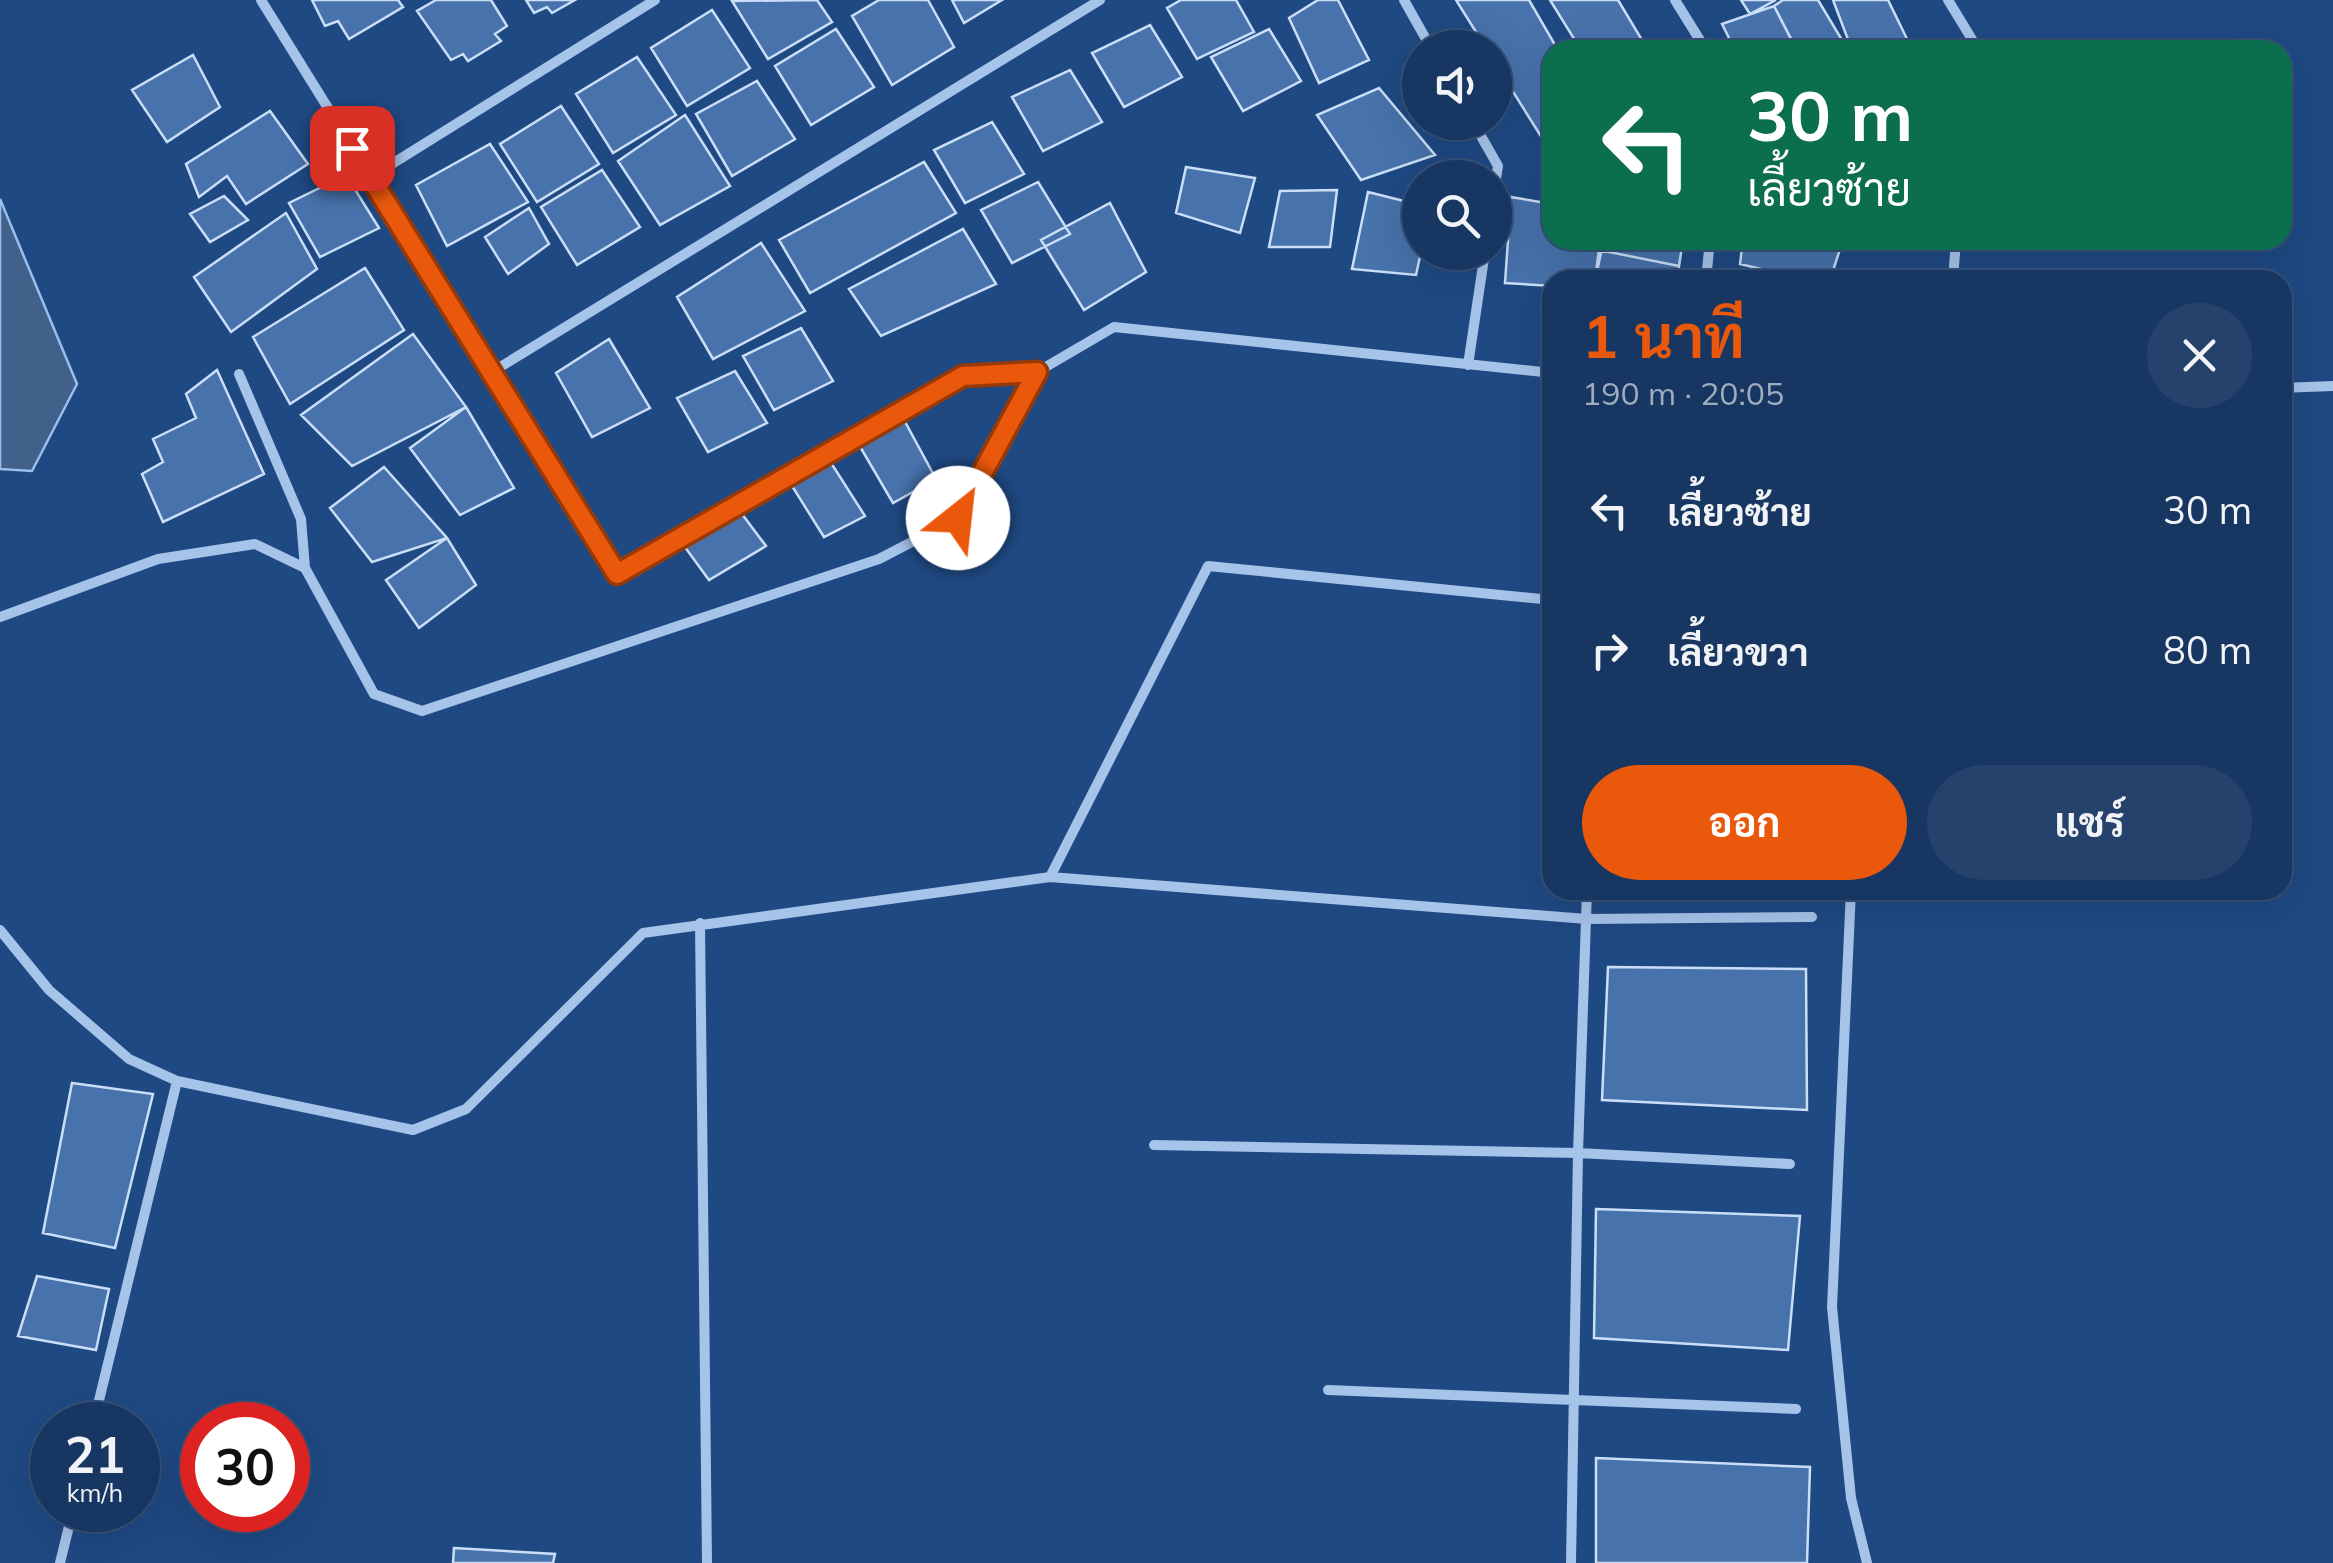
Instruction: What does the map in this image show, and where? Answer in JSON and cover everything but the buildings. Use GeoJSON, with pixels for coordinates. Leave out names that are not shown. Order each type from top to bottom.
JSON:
{"type":"FeatureCollection","features":[{"type":"Feature","properties":{"kind":"street"},"geometry":{"type":"LineString","coordinates":[[261,0],[617,574],[963,376],[1037,372],[1114,326],[1542,373]]}},
{"type":"Feature","properties":{"kind":"street"},"geometry":{"type":"LineString","coordinates":[[371,177],[655,0]]}},
{"type":"Feature","properties":{"kind":"street"},"geometry":{"type":"LineString","coordinates":[[492,372],[1100,0]]}},
{"type":"Feature","properties":{"kind":"street"},"geometry":{"type":"LineString","coordinates":[[1404,0],[1421,30]]}},
{"type":"Feature","properties":{"kind":"street"},"geometry":{"type":"LineString","coordinates":[[1675,0],[1700,40]]}},
{"type":"Feature","properties":{"kind":"street"},"geometry":{"type":"LineString","coordinates":[[1948,0],[1972,40]]}},
{"type":"Feature","properties":{"kind":"street"},"geometry":{"type":"LineString","coordinates":[[1468,365],[1482,270]]}},
{"type":"Feature","properties":{"kind":"street"},"geometry":{"type":"LineString","coordinates":[[239,374],[301,519],[305,568],[374,694],[422,711],[880,560],[958,518],[1037,372]]}},
{"type":"Feature","properties":{"kind":"street"},"geometry":{"type":"LineString","coordinates":[[2292,388],[2333,386]]}},
{"type":"Feature","properties":{"kind":"street"},"geometry":{"type":"LineString","coordinates":[[0,617],[178,556],[255,544],[305,568]]}},
{"type":"Feature","properties":{"kind":"street"},"geometry":{"type":"LineString","coordinates":[[1050,877],[1208,566],[1542,599]]}},
{"type":"Feature","properties":{"kind":"street"},"geometry":{"type":"LineString","coordinates":[[0,930],[50,990],[129,1059],[177,1081],[413,1130],[466,1109],[643,934],[700,923],[1050,877],[1587,920],[1812,916]]}},
{"type":"Feature","properties":{"kind":"street"},"geometry":{"type":"LineString","coordinates":[[1571,1563],[1587,900]]}},
{"type":"Feature","properties":{"kind":"street"},"geometry":{"type":"LineString","coordinates":[[1851,900],[1832,1307],[1851,1498],[1868,1563]]}},
{"type":"Feature","properties":{"kind":"street"},"geometry":{"type":"LineString","coordinates":[[700,923],[707,1563]]}},
{"type":"Feature","properties":{"kind":"street"},"geometry":{"type":"LineString","coordinates":[[100,1402],[177,1081]]}},
{"type":"Feature","properties":{"kind":"street"},"geometry":{"type":"LineString","coordinates":[[1154,1144],[1578,1153],[1790,1164]]}},
{"type":"Feature","properties":{"kind":"street"},"geometry":{"type":"LineString","coordinates":[[1328,1390],[1796,1409]]}},
{"type":"Feature","properties":{"kind":"street"},"geometry":{"type":"LineString","coordinates":[[60,1563],[68,1532]]}},
{"type":"Feature","properties":{"kind":"water"},"geometry":{"type":"Polygon","coordinates":[[[0,199],[77,384],[32,471],[0,469],[0,199]]]}},
{"type":"Feature","properties":{"kind":"route"},"geometry":{"type":"LineString","coordinates":[[352,148],[617,574],[963,376],[1037,372],[958,518]]}}]}
